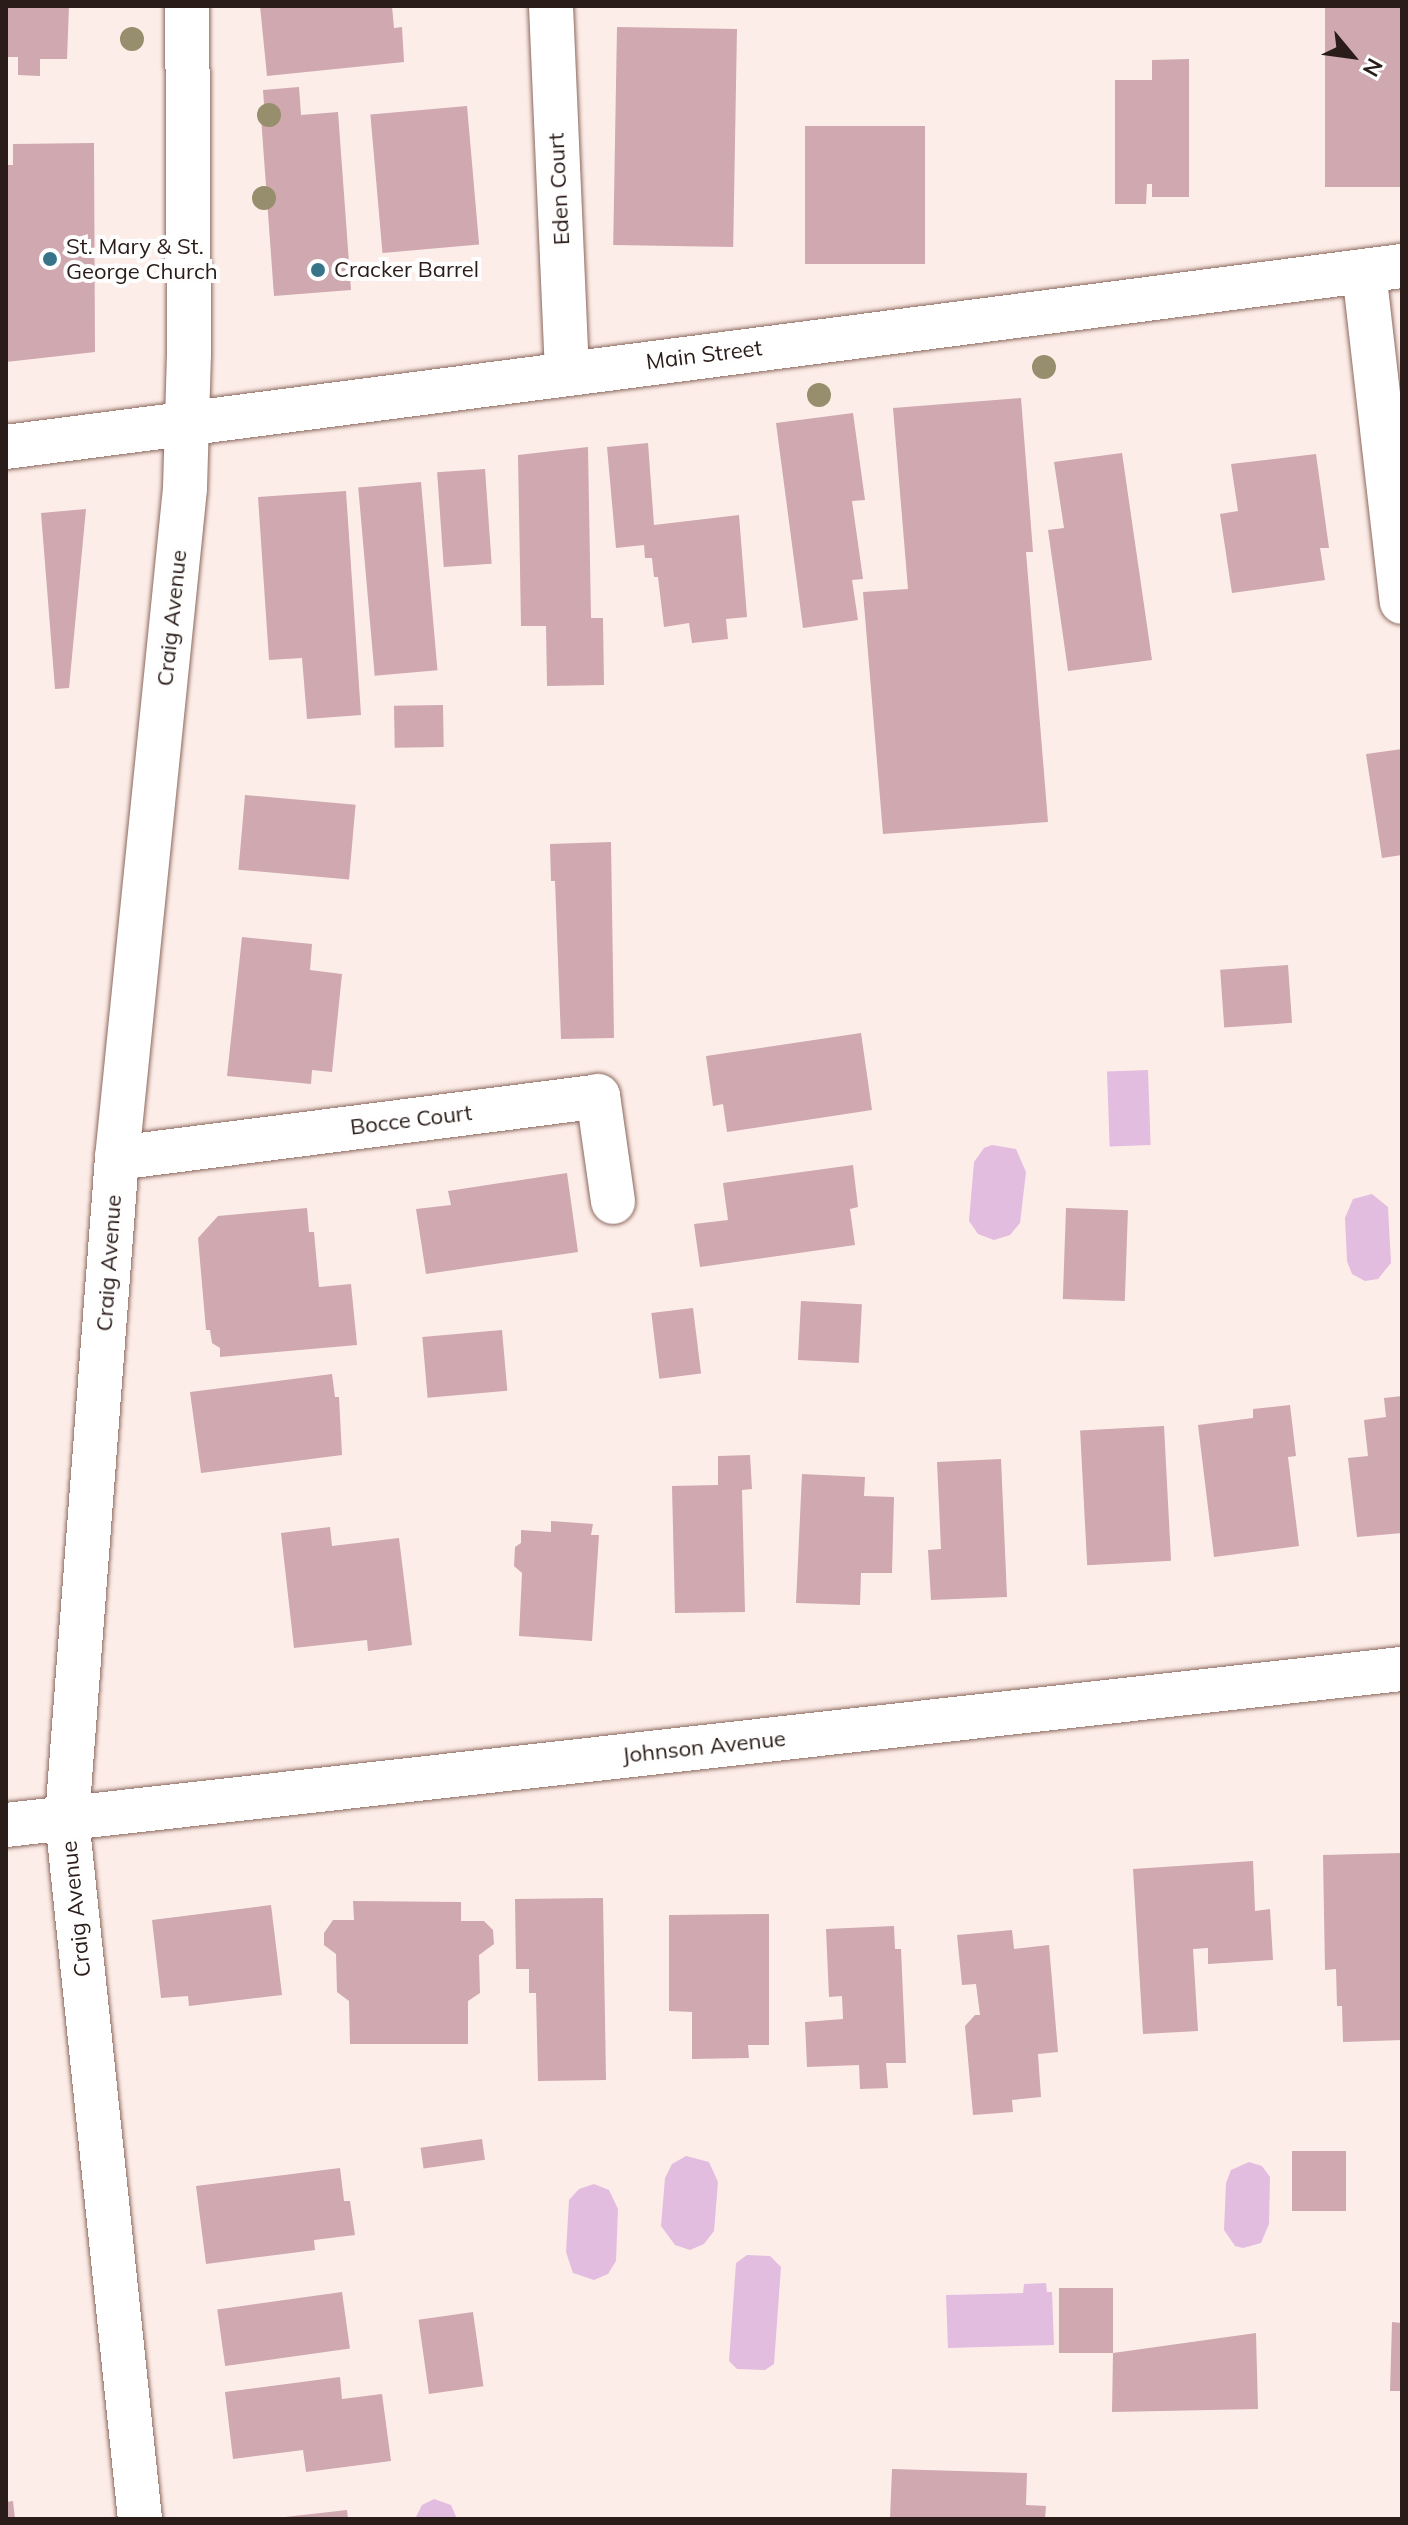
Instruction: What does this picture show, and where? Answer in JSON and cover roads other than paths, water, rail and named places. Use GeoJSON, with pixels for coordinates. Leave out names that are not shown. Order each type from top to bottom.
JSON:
{"type":"FeatureCollection","features":[{"type":"Feature","properties":{"kind":"street","name":"Craig Avenue"},"geometry":{"type":"LineString","coordinates":[[140,2519],[67,1818],[117,1158],[189,424],[187,6]]}},
{"type":"Feature","properties":{"kind":"street","name":"Eden Court"},"geometry":{"type":"LineString","coordinates":[[551,6],[567,372]]}},
{"type":"Feature","properties":{"kind":"street","name":"Main Street"},"geometry":{"type":"LineString","coordinates":[[6,447],[567,372],[1383,269]]}},
{"type":"Feature","properties":{"kind":"street"},"geometry":{"type":"LineString","coordinates":[[1383,269],[1402,602]]}},
{"type":"Feature","properties":{"kind":"street","name":"Bocce Court"},"geometry":{"type":"LineString","coordinates":[[117,1158],[598,1096],[613,1202]]}},
{"type":"Feature","properties":{"kind":"street","name":"Johnson Avenue"},"geometry":{"type":"LineString","coordinates":[[6,1825],[1402,1669]]}},
{"type":"Feature","properties":{"kind":"place","name":"St. Mary & St. George Church"},"geometry":{"type":"Point","coordinates":[50,259]}},
{"type":"Feature","properties":{"kind":"place","name":"Cracker Barrel"},"geometry":{"type":"Point","coordinates":[318,270]}}]}
